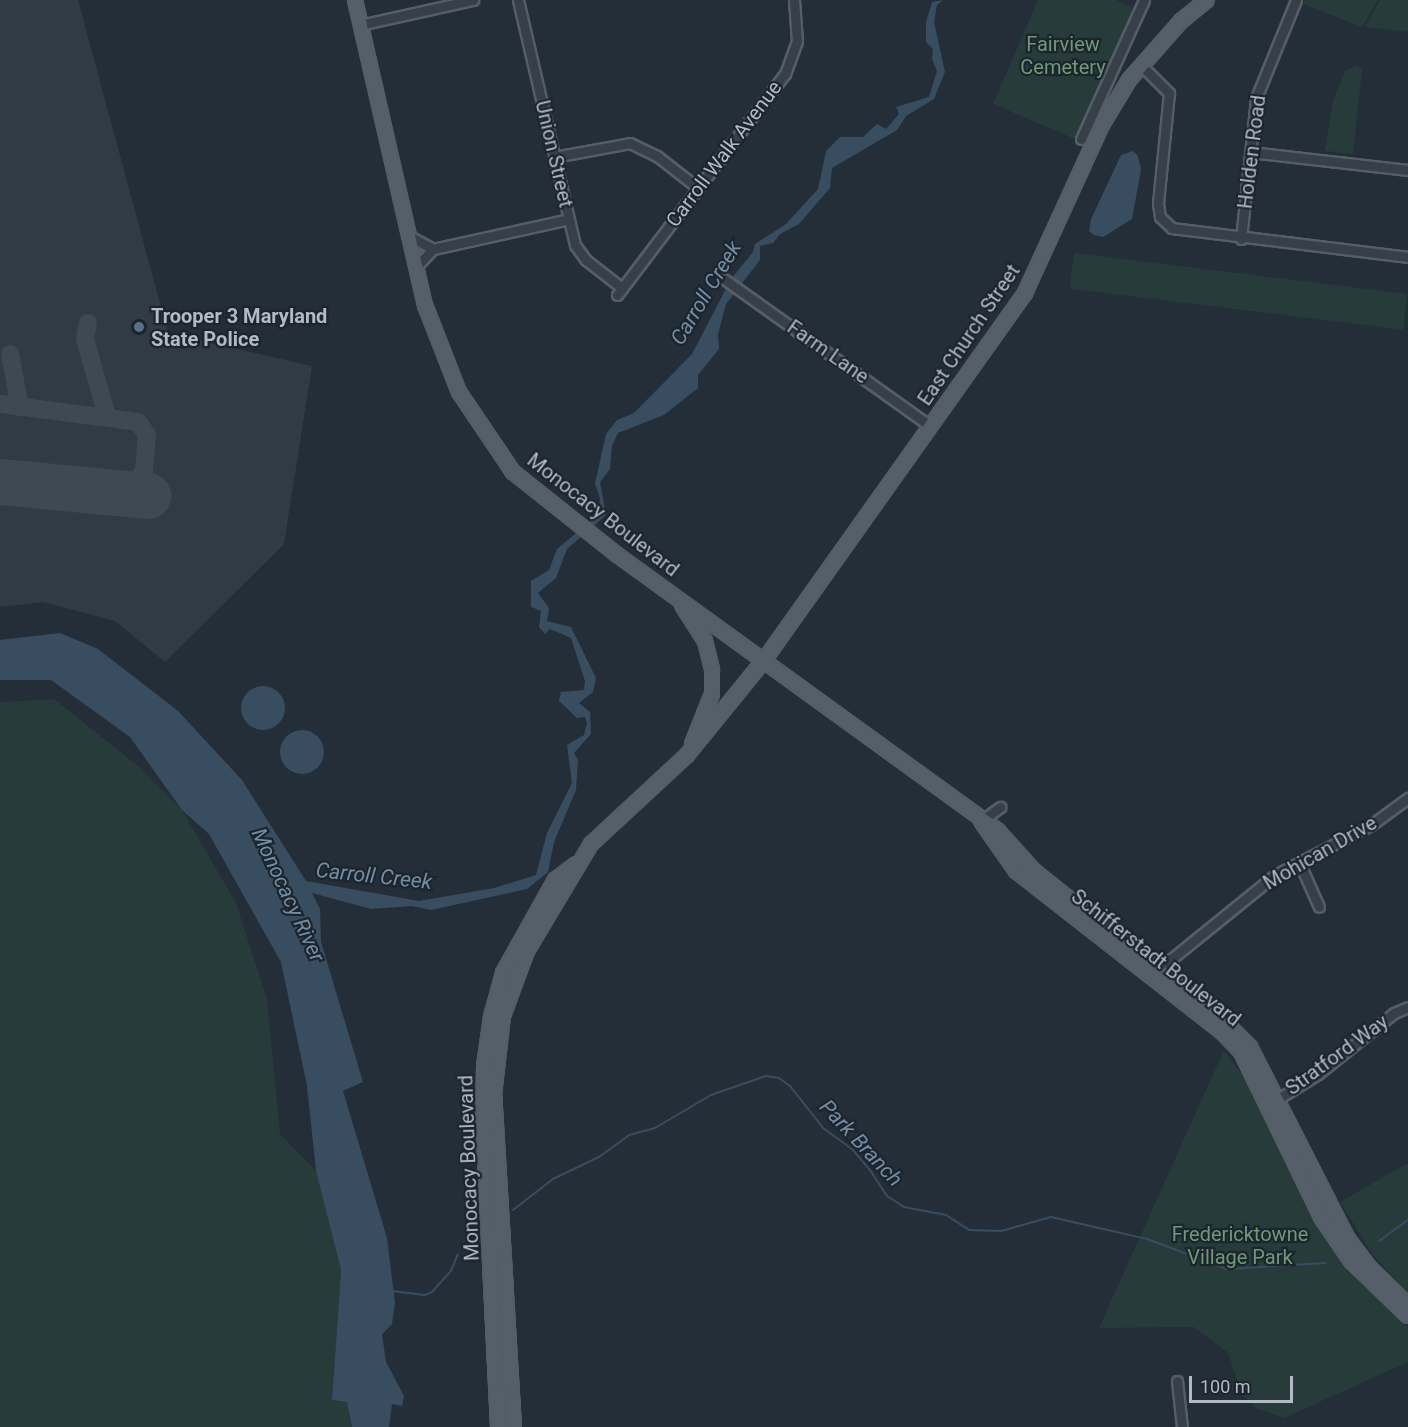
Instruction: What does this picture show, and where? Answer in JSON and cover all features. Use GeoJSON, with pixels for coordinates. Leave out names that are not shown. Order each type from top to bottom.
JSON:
{"type":"FeatureCollection","features":[{"type":"Feature","properties":{"kind":"main road","name":"Monocacy Boulevard"},"geometry":{"type":"LineString","coordinates":[[355,0],[425,305],[459,392],[513,472],[549,503],[616,554],[765,659],[687,755],[612,820],[579,862],[542,922],[515,978],[503,1016],[494,1095],[514,1427]]}},
{"type":"Feature","properties":{"kind":"main road","name":"East Church Street"},"geometry":{"type":"LineString","coordinates":[[1181,21],[1193,0]]}},
{"type":"Feature","properties":{"kind":"main road","name":"East Church Street"},"geometry":{"type":"LineString","coordinates":[[765,659],[1025,292],[1102,125],[1141,65],[1181,21],[1208,0]]}},
{"type":"Feature","properties":{"kind":"main road"},"geometry":{"type":"LineString","coordinates":[[673,595],[705,641],[712,670],[712,694],[687,755]]}},
{"type":"Feature","properties":{"kind":"main road","name":"Schifferstadt Boulevard"},"geometry":{"type":"LineString","coordinates":[[765,659],[981,821],[998,831],[1034,871],[1154,973],[1241,1052],[1272,1102],[1348,1239],[1370,1268],[1408,1305]]}},
{"type":"Feature","properties":{"kind":"main road","name":"Monocacy Boulevard"},"geometry":{"type":"LineString","coordinates":[[498,1427],[483,1119],[484,1066],[491,1017],[503,973],[528,923],[555,880],[579,862]]}},
{"type":"Feature","properties":{"kind":"main road","name":"Schifferstadt Boulevard"},"geometry":{"type":"LineString","coordinates":[[1272,1102],[1333,1235],[1351,1261],[1408,1316]]}},
{"type":"Feature","properties":{"kind":"street"},"geometry":{"type":"LineString","coordinates":[[360,25],[473,0]]}},
{"type":"Feature","properties":{"kind":"street","name":"Union Street"},"geometry":{"type":"LineString","coordinates":[[518,0],[575,245],[586,260],[620,291]]}},
{"type":"Feature","properties":{"kind":"street","name":"Carroll Walk Avenue"},"geometry":{"type":"LineString","coordinates":[[620,291],[785,74],[797,41],[794,0]]}},
{"type":"Feature","properties":{"kind":"street"},"geometry":{"type":"LineString","coordinates":[[1081,139],[1144,0]]}},
{"type":"Feature","properties":{"kind":"street","name":"Holden Road"},"geometry":{"type":"LineString","coordinates":[[1240,239],[1258,90],[1296,0]]}},
{"type":"Feature","properties":{"kind":"street"},"geometry":{"type":"LineString","coordinates":[[1141,65],[1165,87],[1170,99],[1158,202],[1160,218],[1178,231],[1408,257]]}},
{"type":"Feature","properties":{"kind":"street"},"geometry":{"type":"LineString","coordinates":[[554,157],[630,143],[657,156],[698,188]]}},
{"type":"Feature","properties":{"kind":"street"},"geometry":{"type":"LineString","coordinates":[[1251,152],[1408,170]]}},
{"type":"Feature","properties":{"kind":"street"},"geometry":{"type":"LineString","coordinates":[[416,267],[433,249],[568,219]]}},
{"type":"Feature","properties":{"kind":"street"},"geometry":{"type":"LineString","coordinates":[[409,236],[433,249]]}},
{"type":"Feature","properties":{"kind":"street","name":"Farm Lane"},"geometry":{"type":"LineString","coordinates":[[724,279],[930,426]]}},
{"type":"Feature","properties":{"kind":"street","name":"Mohican Drive"},"geometry":{"type":"LineString","coordinates":[[1154,973],[1260,885],[1371,825],[1408,798]]}},
{"type":"Feature","properties":{"kind":"street"},"geometry":{"type":"LineString","coordinates":[[981,821],[1000,807]]}},
{"type":"Feature","properties":{"kind":"street"},"geometry":{"type":"LineString","coordinates":[[1299,862],[1319,907]]}},
{"type":"Feature","properties":{"kind":"street","name":"Stratford Way"},"geometry":{"type":"LineString","coordinates":[[1272,1102],[1318,1074],[1394,1013],[1408,1007]]}},
{"type":"Feature","properties":{"kind":"street"},"geometry":{"type":"LineString","coordinates":[[1177,1381],[1182,1427]]}},
{"type":"Feature","properties":{"kind":"shaded area"},"geometry":{"type":"Polygon","coordinates":[[[0,0],[78,0],[168,333],[312,366],[284,544],[165,662],[115,621],[43,602],[0,607],[0,0]]]}},
{"type":"Feature","properties":{"kind":"green space","name":"Fairview Cemetery"},"geometry":{"type":"Polygon","coordinates":[[[1038,0],[1116,0],[1133,8],[1077,140],[993,104],[1038,0]]]}},
{"type":"Feature","properties":{"kind":"green space"},"geometry":{"type":"Polygon","coordinates":[[[1305,0],[1378,0],[1362,27],[1303,4],[1305,0]]]}},
{"type":"Feature","properties":{"kind":"green space"},"geometry":{"type":"Polygon","coordinates":[[[1380,0],[1408,0],[1408,32],[1365,27],[1380,0]]]}},
{"type":"Feature","properties":{"kind":"green space"},"geometry":{"type":"Polygon","coordinates":[[[1357,65],[1362,70],[1353,154],[1325,151],[1333,100],[1345,71],[1357,65]]]}},
{"type":"Feature","properties":{"kind":"green space"},"geometry":{"type":"Polygon","coordinates":[[[1074,253],[1407,294],[1403,330],[1070,289],[1074,253]]]}},
{"type":"Feature","properties":{"kind":"green space"},"geometry":{"type":"Polygon","coordinates":[[[54,699],[138,766],[182,810],[236,903],[267,999],[280,1134],[316,1171],[341,1270],[332,1399],[347,1401],[352,1427],[0,1427],[0,702],[54,699]]]}},
{"type":"Feature","properties":{"kind":"green space","name":"Fredericktowne Village Park"},"geometry":{"type":"Polygon","coordinates":[[[1224,1050],[1282,1129],[1330,1217],[1338,1251],[1356,1275],[1408,1327],[1408,1362],[1284,1418],[1256,1408],[1242,1394],[1228,1353],[1194,1327],[1099,1328],[1224,1050]]]}},
{"type":"Feature","properties":{"kind":"green space","name":"Fredericktowne Village Park"},"geometry":{"type":"Polygon","coordinates":[[[1408,1163],[1408,1293],[1373,1255],[1340,1202],[1408,1163]]]}},
{"type":"Feature","properties":{"kind":"water","name":"Monocacy River"},"geometry":{"type":"Polygon","coordinates":[[[943,0],[937,5],[934,22],[945,72],[934,99],[906,116],[897,130],[832,168],[830,188],[799,224],[780,234],[773,243],[760,246],[760,260],[726,304],[718,334],[719,349],[698,375],[698,388],[664,415],[618,433],[612,446],[610,469],[600,482],[606,515],[567,549],[556,578],[538,593],[549,608],[547,621],[571,627],[596,678],[593,692],[579,703],[590,712],[591,734],[574,753],[578,760],[576,790],[554,842],[548,872],[527,889],[431,910],[412,906],[371,909],[312,893],[320,909],[321,942],[363,1082],[343,1091],[387,1238],[395,1303],[392,1324],[382,1334],[386,1362],[404,1396],[402,1406],[392,1404],[389,1427],[352,1427],[347,1402],[332,1400],[341,1270],[316,1171],[307,1086],[281,962],[209,834],[182,810],[130,737],[51,680],[0,680],[0,640],[60,633],[98,649],[178,711],[242,780],[306,881],[419,901],[494,888],[536,875],[547,833],[572,783],[567,745],[584,735],[587,723],[585,717],[577,718],[559,701],[561,692],[584,690],[585,681],[571,638],[550,629],[545,634],[539,627],[541,611],[531,607],[531,581],[549,570],[557,549],[598,515],[600,499],[595,483],[606,434],[617,420],[634,413],[692,354],[731,279],[753,252],[755,244],[786,224],[818,189],[826,151],[840,137],[863,137],[877,124],[886,129],[899,114],[896,107],[929,97],[937,71],[932,59],[933,49],[926,42],[926,22],[932,2],[943,0]]]}},
{"type":"Feature","properties":{"kind":"water"},"geometry":{"type":"Polygon","coordinates":[[[1133,151],[1138,156],[1141,170],[1132,219],[1103,237],[1094,235],[1089,231],[1091,219],[1121,155],[1133,151]]]}},
{"type":"Feature","properties":{"kind":"water"},"geometry":{"type":"Polygon","coordinates":[[[263,686],[279,692],[285,708],[279,724],[263,730],[247,724],[241,708],[247,692],[263,686]]]}},
{"type":"Feature","properties":{"kind":"water"},"geometry":{"type":"Polygon","coordinates":[[[302,730],[311,731],[318,736],[323,743],[323,761],[318,768],[311,773],[302,774],[293,773],[286,768],[281,761],[280,752],[281,743],[286,736],[293,731],[302,730]]]}},
{"type":"Feature","properties":{"kind":"waterway","name":"Park Branch"},"geometry":{"type":"LineString","coordinates":[[513,1210],[553,1179],[599,1157],[629,1135],[655,1128],[711,1095],[766,1076],[779,1078],[790,1086],[823,1128],[853,1150],[887,1196],[904,1207],[946,1215],[969,1230],[1001,1231],[1051,1217],[1147,1239],[1227,1269],[1326,1263]]}},
{"type":"Feature","properties":{"kind":"waterway","name":"Park Branch"},"geometry":{"type":"LineString","coordinates":[[1379,1241],[1408,1220]]}},
{"type":"Feature","properties":{"kind":"waterway","name":"Park Branch"},"geometry":{"type":"LineString","coordinates":[[392,1291],[425,1295],[432,1292],[451,1271],[458,1254]]}},
{"type":"Feature","properties":{"kind":"taxiway"},"geometry":{"type":"LineString","coordinates":[[88,323],[85,339],[107,416]]}},
{"type":"Feature","properties":{"kind":"taxiway"},"geometry":{"type":"LineString","coordinates":[[10,354],[20,407]]}},
{"type":"Feature","properties":{"kind":"taxiway"},"geometry":{"type":"LineString","coordinates":[[0,404],[138,422],[147,435],[144,472],[122,494]]}},
{"type":"Feature","properties":{"kind":"runway"},"geometry":{"type":"LineString","coordinates":[[0,482],[148,496]]}},
{"type":"Feature","properties":{"kind":"place","name":"Trooper 3 Maryland State Police"},"geometry":{"type":"Point","coordinates":[139,327]}},
{"type":"Feature","properties":{"kind":"water label","name":"Carroll Creek"},"geometry":{"type":"Point","coordinates":[706,293]}},
{"type":"Feature","properties":{"kind":"water label","name":"Carroll Creek"},"geometry":{"type":"Point","coordinates":[374,876]}}]}
